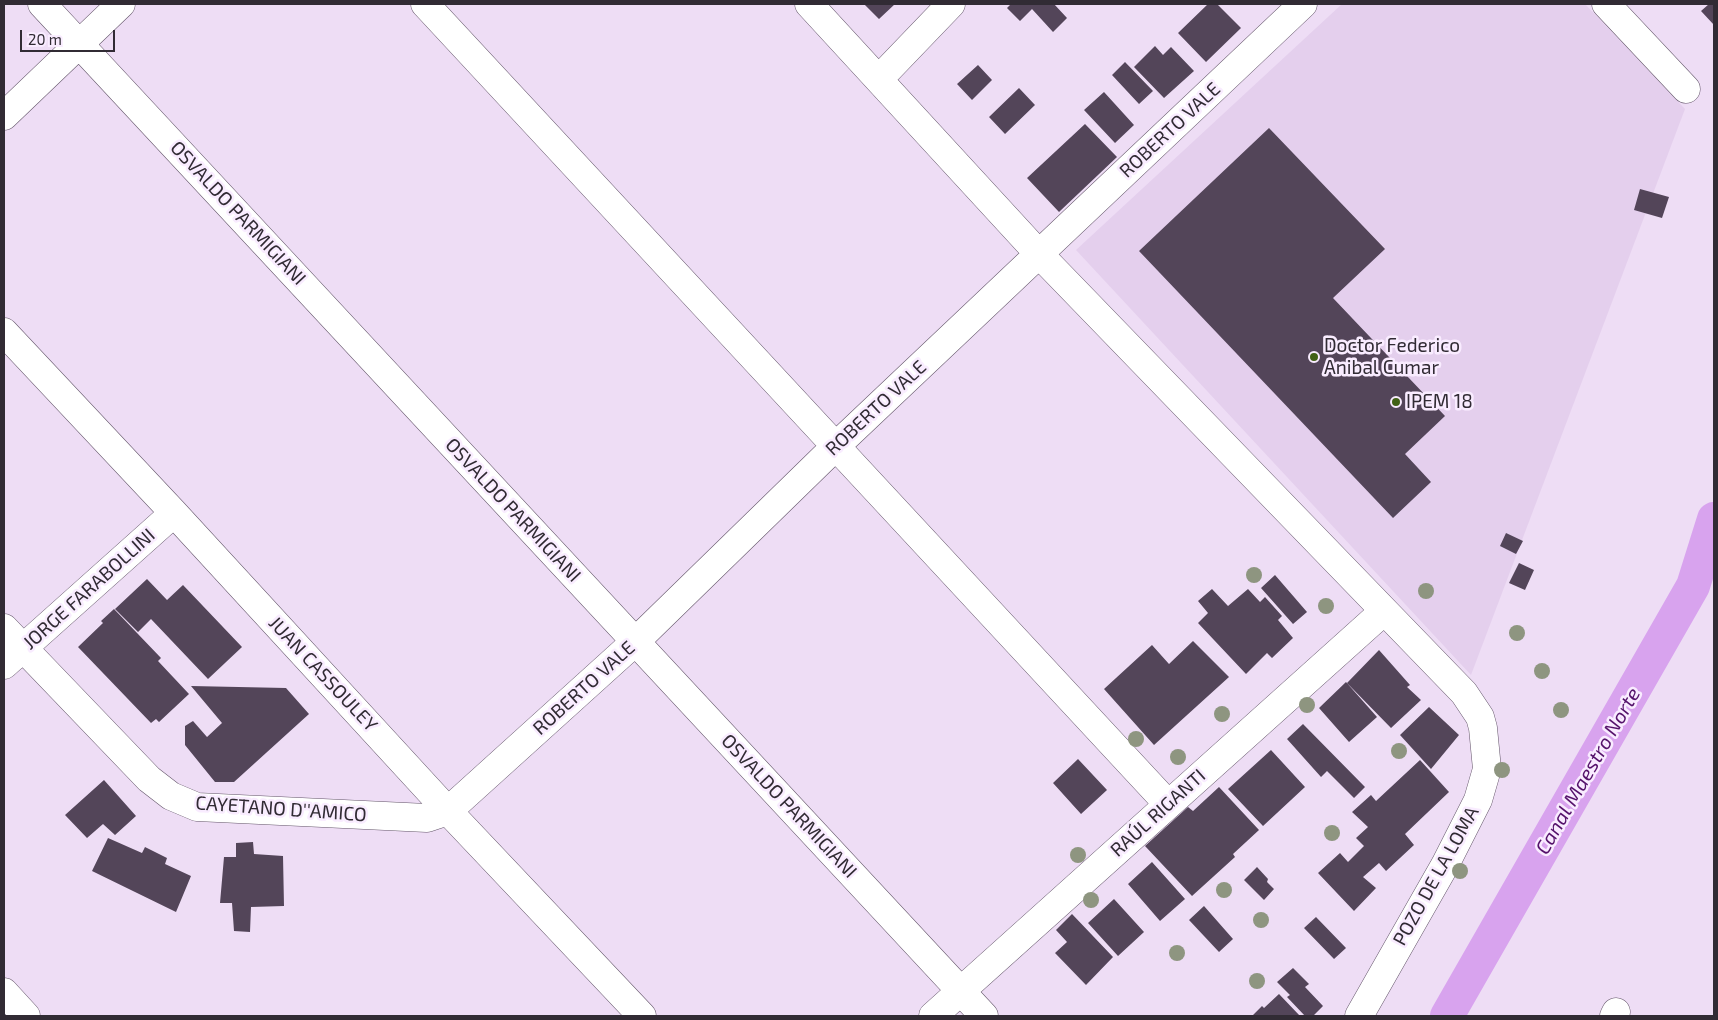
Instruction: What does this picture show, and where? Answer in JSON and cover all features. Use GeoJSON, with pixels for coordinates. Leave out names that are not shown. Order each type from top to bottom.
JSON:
{"type":"FeatureCollection","features":[{"type":"Feature","properties":{"kind":"street","name":"OSVALDO PARMIGIANI"},"geometry":{"type":"LineString","coordinates":[[42,4],[984,1016]]}},
{"type":"Feature","properties":{"kind":"street"},"geometry":{"type":"LineString","coordinates":[[4,116],[121,4]]}},
{"type":"Feature","properties":{"kind":"street"},"geometry":{"type":"LineString","coordinates":[[425,4],[1168,804]]}},
{"type":"Feature","properties":{"kind":"street","name":"POZO DE LA LOMA"},"geometry":{"type":"LineString","coordinates":[[809,4],[1039,254],[1464,693],[1480,717],[1483,728],[1487,769],[1478,800],[1445,865],[1359,1016]]}},
{"type":"Feature","properties":{"kind":"street"},"geometry":{"type":"LineString","coordinates":[[879,79],[951,4]]}},
{"type":"Feature","properties":{"kind":"street","name":"ROBERTO VALE"},"geometry":{"type":"LineString","coordinates":[[448,811],[636,641],[836,446],[1303,4]]}},
{"type":"Feature","properties":{"kind":"street"},"geometry":{"type":"LineString","coordinates":[[1606,4],[1686,89]]}},
{"type":"Feature","properties":{"kind":"street","name":"JUAN CASSOULEY"},"geometry":{"type":"LineString","coordinates":[[4,332],[174,513],[448,811],[642,1016]]}},
{"type":"Feature","properties":{"kind":"street","name":"JORGE FARABOLLINI"},"geometry":{"type":"LineString","coordinates":[[13,656],[174,513]]}},
{"type":"Feature","properties":{"kind":"street","name":"RAÚL RIGANTI"},"geometry":{"type":"LineString","coordinates":[[932,1016],[1384,611]]}},
{"type":"Feature","properties":{"kind":"street","name":"CAYETANO D''AMICO"},"geometry":{"type":"LineString","coordinates":[[4,628],[13,656],[149,779],[171,796],[197,807],[427,818],[448,811]]}},
{"type":"Feature","properties":{"kind":"street"},"geometry":{"type":"LineString","coordinates":[[4,992],[26,1016]]}},
{"type":"Feature","properties":{"kind":"shaded area","name":"IPEM 18"},"geometry":{"type":"Polygon","coordinates":[[[1342,4],[1585,4],[1685,109],[1471,675],[1076,250],[1342,4]]]}},
{"type":"Feature","properties":{"kind":"building"},"geometry":{"type":"Polygon","coordinates":[[[864,4],[895,4],[879,19],[864,4]]]}},
{"type":"Feature","properties":{"kind":"building"},"geometry":{"type":"Polygon","coordinates":[[[1011,4],[1054,4],[1067,18],[1053,32],[1032,9],[1020,21],[1007,8],[1011,4]]]}},
{"type":"Feature","properties":{"kind":"building"},"geometry":{"type":"Polygon","coordinates":[[[1208,4],[1217,4],[1241,28],[1206,62],[1178,33],[1208,4]]]}},
{"type":"Feature","properties":{"kind":"building"},"geometry":{"type":"Polygon","coordinates":[[[1709,4],[1714,4],[1714,25],[1701,11],[1709,4]]]}},
{"type":"Feature","properties":{"kind":"building"},"geometry":{"type":"Polygon","coordinates":[[[1155,46],[1163,55],[1171,47],[1194,71],[1164,98],[1134,67],[1155,46]]]}},
{"type":"Feature","properties":{"kind":"building"},"geometry":{"type":"Polygon","coordinates":[[[1125,62],[1153,91],[1139,104],[1112,75],[1125,62]]]}},
{"type":"Feature","properties":{"kind":"building"},"geometry":{"type":"Polygon","coordinates":[[[978,65],[992,80],[972,100],[957,84],[978,65]]]}},
{"type":"Feature","properties":{"kind":"building"},"geometry":{"type":"Polygon","coordinates":[[[1019,88],[1035,105],[1005,134],[989,117],[1019,88]]]}},
{"type":"Feature","properties":{"kind":"building"},"geometry":{"type":"Polygon","coordinates":[[[1104,92],[1134,125],[1115,143],[1084,110],[1104,92]]]}},
{"type":"Feature","properties":{"kind":"building"},"geometry":{"type":"Polygon","coordinates":[[[1085,124],[1117,157],[1059,212],[1027,178],[1085,124]]]}},
{"type":"Feature","properties":{"kind":"building","name":"Doctor Federico Anibal Cumar"},"geometry":{"type":"Polygon","coordinates":[[[1269,128],[1385,249],[1333,298],[1445,416],[1405,454],[1431,482],[1393,518],[1139,251],[1269,128]]]}},
{"type":"Feature","properties":{"kind":"building"},"geometry":{"type":"Polygon","coordinates":[[[1640,189],[1669,197],[1662,218],[1634,210],[1640,189]]]}},
{"type":"Feature","properties":{"kind":"building"},"geometry":{"type":"Polygon","coordinates":[[[1506,533],[1523,541],[1516,554],[1500,546],[1506,533]]]}},
{"type":"Feature","properties":{"kind":"building"},"geometry":{"type":"Polygon","coordinates":[[[1519,563],[1534,570],[1525,590],[1509,583],[1519,563]]]}},
{"type":"Feature","properties":{"kind":"building"},"geometry":{"type":"Polygon","coordinates":[[[1275,575],[1307,612],[1293,624],[1261,588],[1275,575]]]}},
{"type":"Feature","properties":{"kind":"building"},"geometry":{"type":"Polygon","coordinates":[[[147,579],[167,600],[183,585],[242,647],[208,679],[151,619],[138,632],[115,609],[147,579]]]}},
{"type":"Feature","properties":{"kind":"building"},"geometry":{"type":"Polygon","coordinates":[[[1212,589],[1228,606],[1248,589],[1260,602],[1265,597],[1282,616],[1278,620],[1293,638],[1272,658],[1267,653],[1246,674],[1198,623],[1208,613],[1198,601],[1212,589]]]}},
{"type":"Feature","properties":{"kind":"building"},"geometry":{"type":"Polygon","coordinates":[[[114,609],[161,658],[158,661],[189,694],[159,722],[156,719],[151,723],[78,647],[103,623],[101,621],[114,609]]]}},
{"type":"Feature","properties":{"kind":"building"},"geometry":{"type":"Polygon","coordinates":[[[1193,641],[1229,677],[1154,745],[1104,689],[1152,645],[1169,664],[1193,641]]]}},
{"type":"Feature","properties":{"kind":"building"},"geometry":{"type":"Polygon","coordinates":[[[1379,650],[1410,685],[1407,687],[1421,700],[1391,728],[1347,683],[1379,650]]]}},
{"type":"Feature","properties":{"kind":"building"},"geometry":{"type":"Polygon","coordinates":[[[1346,682],[1377,717],[1349,742],[1319,708],[1346,682]]]}},
{"type":"Feature","properties":{"kind":"building"},"geometry":{"type":"Polygon","coordinates":[[[191,686],[286,688],[309,714],[234,782],[215,782],[185,745],[185,726],[193,721],[207,737],[222,723],[191,686]]]}},
{"type":"Feature","properties":{"kind":"building"},"geometry":{"type":"Polygon","coordinates":[[[1429,707],[1459,735],[1431,769],[1400,735],[1429,707]]]}},
{"type":"Feature","properties":{"kind":"building"},"geometry":{"type":"Polygon","coordinates":[[[1303,724],[1365,787],[1354,798],[1327,771],[1321,777],[1287,739],[1303,724]]]}},
{"type":"Feature","properties":{"kind":"building"},"geometry":{"type":"Polygon","coordinates":[[[1271,750],[1305,787],[1263,826],[1228,789],[1271,750]]]}},
{"type":"Feature","properties":{"kind":"building"},"geometry":{"type":"Polygon","coordinates":[[[1078,759],[1107,790],[1081,814],[1053,783],[1078,759]]]}},
{"type":"Feature","properties":{"kind":"building"},"geometry":{"type":"Polygon","coordinates":[[[1420,760],[1449,792],[1405,834],[1414,845],[1386,871],[1379,863],[1363,877],[1376,888],[1354,911],[1318,873],[1340,853],[1348,862],[1364,846],[1356,838],[1368,827],[1352,812],[1371,795],[1376,801],[1420,760]]]}},
{"type":"Feature","properties":{"kind":"building"},"geometry":{"type":"Polygon","coordinates":[[[104,780],[136,816],[115,835],[103,824],[87,838],[65,815],[104,780]]]}},
{"type":"Feature","properties":{"kind":"building"},"geometry":{"type":"Polygon","coordinates":[[[1219,787],[1259,830],[1233,854],[1235,857],[1192,896],[1145,846],[1188,807],[1193,811],[1219,787]]]}},
{"type":"Feature","properties":{"kind":"building"},"geometry":{"type":"Polygon","coordinates":[[[108,838],[142,853],[145,847],[167,858],[165,864],[191,876],[176,912],[92,871],[108,838]]]}},
{"type":"Feature","properties":{"kind":"building"},"geometry":{"type":"Polygon","coordinates":[[[253,842],[254,854],[283,856],[284,906],[251,907],[250,932],[234,931],[232,903],[220,903],[224,857],[236,857],[236,843],[253,842]]]}},
{"type":"Feature","properties":{"kind":"building"},"geometry":{"type":"Polygon","coordinates":[[[1152,862],[1185,899],[1160,921],[1128,884],[1152,862]]]}},
{"type":"Feature","properties":{"kind":"building"},"geometry":{"type":"Polygon","coordinates":[[[1257,867],[1274,889],[1264,900],[1244,880],[1257,867]]]}},
{"type":"Feature","properties":{"kind":"building"},"geometry":{"type":"Polygon","coordinates":[[[1114,899],[1144,932],[1118,956],[1088,923],[1114,899]]]}},
{"type":"Feature","properties":{"kind":"building"},"geometry":{"type":"Polygon","coordinates":[[[1204,906],[1233,939],[1219,952],[1189,920],[1204,906]]]}},
{"type":"Feature","properties":{"kind":"building"},"geometry":{"type":"Polygon","coordinates":[[[1072,914],[1113,957],[1086,985],[1055,953],[1067,942],[1056,930],[1072,914]]]}},
{"type":"Feature","properties":{"kind":"building"},"geometry":{"type":"Polygon","coordinates":[[[1316,917],[1346,948],[1334,959],[1304,928],[1316,917]]]}},
{"type":"Feature","properties":{"kind":"building"},"geometry":{"type":"Polygon","coordinates":[[[1293,968],[1309,984],[1305,987],[1323,1006],[1313,1016],[1305,1016],[1287,997],[1290,995],[1277,982],[1293,968]]]}},
{"type":"Feature","properties":{"kind":"building"},"geometry":{"type":"Polygon","coordinates":[[[1279,994],[1300,1016],[1252,1016],[1262,1006],[1264,1008],[1279,994]]]}},
{"type":"Feature","properties":{"kind":"waterway","name":"Canal Maestro Norte"},"geometry":{"type":"LineString","coordinates":[[1447,1016],[1693,586],[1714,519]]}},
{"type":"Feature","properties":{"kind":"place","name":"Doctor Federico Anibal Cumar"},"geometry":{"type":"Point","coordinates":[1314,357]}},
{"type":"Feature","properties":{"kind":"place","name":"IPEM 18"},"geometry":{"type":"Point","coordinates":[1396,402]}}]}
